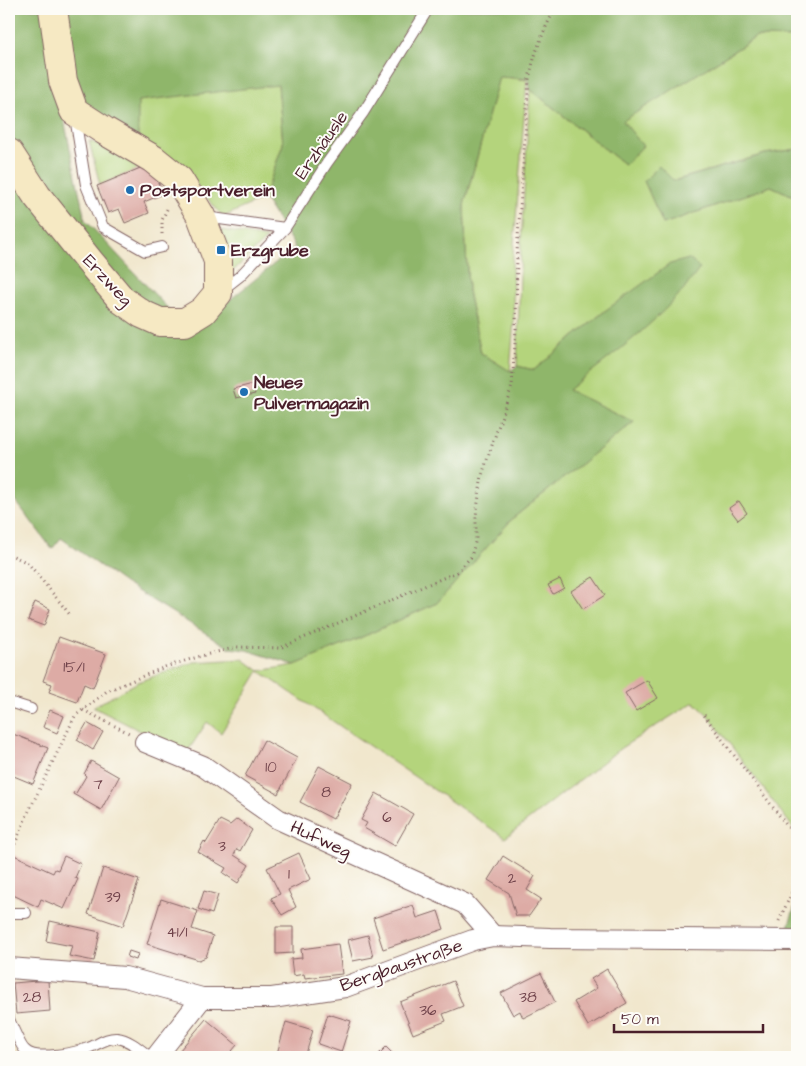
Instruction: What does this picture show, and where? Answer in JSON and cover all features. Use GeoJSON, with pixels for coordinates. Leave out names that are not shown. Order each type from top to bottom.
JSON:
{"type":"FeatureCollection","features":[{"type":"Feature","properties":{"kind":"street"},"geometry":{"type":"LineString","coordinates":[[53,9],[63,81],[74,111],[104,131],[154,159],[179,180],[202,216],[218,262],[218,292]]}},
{"type":"Feature","properties":{"kind":"street","name":"Erzweg"},"geometry":{"type":"LineString","coordinates":[[9,153],[38,196],[90,262],[122,300],[142,314],[160,322],[185,322],[203,311],[218,292]]}},
{"type":"Feature","properties":{"kind":"street","name":"Hufweg"},"geometry":{"type":"LineString","coordinates":[[145,742],[203,766],[278,819],[465,904],[493,936]]}},
{"type":"Feature","properties":{"kind":"street","name":"Bergbaustraße"},"geometry":{"type":"LineString","coordinates":[[9,968],[125,977],[202,998],[272,998],[345,987],[473,940],[493,936],[797,940]]}},
{"type":"Feature","properties":{"kind":"street"},"geometry":{"type":"LineString","coordinates":[[158,1056],[202,998]]}},
{"type":"Feature","properties":{"kind":"lane","name":"Erzhäusle"},"geometry":{"type":"LineString","coordinates":[[218,292],[240,276],[285,228],[327,163],[363,113],[428,9]]}},
{"type":"Feature","properties":{"kind":"lane"},"geometry":{"type":"LineString","coordinates":[[74,111],[86,185],[103,227],[145,251],[162,247]]}},
{"type":"Feature","properties":{"kind":"lane"},"geometry":{"type":"LineString","coordinates":[[202,216],[285,228]]}},
{"type":"Feature","properties":{"kind":"lane"},"geometry":{"type":"LineString","coordinates":[[9,702],[32,709]]}},
{"type":"Feature","properties":{"kind":"lane"},"geometry":{"type":"LineString","coordinates":[[9,913],[26,913]]}},
{"type":"Feature","properties":{"kind":"lane"},"geometry":{"type":"LineString","coordinates":[[9,1020],[24,1050],[37,1057],[69,1053],[89,1048],[101,1041],[117,1038],[158,1056]]}},
{"type":"Feature","properties":{"kind":"path"},"geometry":{"type":"LineString","coordinates":[[9,858],[27,814],[76,716],[107,691],[165,667],[237,647],[280,648],[457,572],[471,557],[476,539],[476,516],[482,475],[512,386],[516,329],[517,252],[529,79],[533,58],[546,24],[555,9]]}},
{"type":"Feature","properties":{"kind":"path"},"geometry":{"type":"LineString","coordinates":[[162,247],[162,220],[179,180]]}},
{"type":"Feature","properties":{"kind":"path"},"geometry":{"type":"LineString","coordinates":[[9,554],[28,563],[71,616]]}},
{"type":"Feature","properties":{"kind":"path"},"geometry":{"type":"LineString","coordinates":[[83,710],[145,742]]}},
{"type":"Feature","properties":{"kind":"path"},"geometry":{"type":"LineString","coordinates":[[704,715],[793,834],[797,848]]}},
{"type":"Feature","properties":{"kind":"path"},"geometry":{"type":"LineString","coordinates":[[770,940],[797,881]]}},
{"type":"Feature","properties":{"kind":"green space"},"geometry":{"type":"Polygon","coordinates":[[[9,9],[797,9],[797,38],[756,37],[623,121],[643,146],[625,165],[530,89],[529,79],[499,77],[464,205],[468,291],[481,353],[510,371],[517,366],[534,370],[606,310],[670,264],[689,259],[700,268],[672,303],[656,318],[568,390],[634,422],[513,518],[437,603],[295,665],[246,650],[230,648],[124,583],[61,538],[52,549],[9,492],[9,9]],[[278,85],[138,101],[138,144],[61,105],[85,220],[190,332],[295,247],[264,198],[283,144],[278,85]]]}},
{"type":"Feature","properties":{"kind":"green space"},"geometry":{"type":"Polygon","coordinates":[[[756,37],[797,38],[797,149],[765,154],[673,181],[663,224],[771,186],[791,195],[797,193],[797,833],[707,714],[694,702],[621,748],[505,838],[259,671],[295,665],[437,603],[513,518],[634,422],[567,390],[644,329],[606,310],[534,370],[517,366],[521,243],[530,89],[625,165],[622,121],[756,37]]]}},
{"type":"Feature","properties":{"kind":"green space"},"geometry":{"type":"Polygon","coordinates":[[[499,76],[527,80],[512,269],[514,320],[510,372],[481,353],[468,291],[464,205],[499,76]]]}},
{"type":"Feature","properties":{"kind":"green space"},"geometry":{"type":"Polygon","coordinates":[[[278,84],[283,144],[264,198],[223,217],[182,167],[138,144],[137,101],[278,84]]]}},
{"type":"Feature","properties":{"kind":"green space"},"geometry":{"type":"Polygon","coordinates":[[[89,141],[124,152],[146,166],[100,185],[89,141]]]}},
{"type":"Feature","properties":{"kind":"green space"},"geometry":{"type":"Polygon","coordinates":[[[797,149],[797,193],[791,195],[771,186],[663,224],[644,181],[659,166],[674,181],[765,154],[797,149]]]}},
{"type":"Feature","properties":{"kind":"green space"},"geometry":{"type":"Polygon","coordinates":[[[217,229],[267,238],[231,273],[217,229]]]}},
{"type":"Feature","properties":{"kind":"green space"},"geometry":{"type":"Polygon","coordinates":[[[243,659],[259,671],[221,733],[207,722],[186,754],[93,707],[138,682],[194,662],[243,659]]]}},
{"type":"Feature","properties":{"kind":"green space"},"geometry":{"type":"Polygon","coordinates":[[[797,900],[797,933],[786,933],[797,900]]]}},
{"type":"Feature","properties":{"kind":"building","name":"Postsportverein"},"geometry":{"type":"Polygon","coordinates":[[[150,164],[163,194],[144,202],[149,213],[125,223],[119,209],[108,213],[97,186],[150,164]]]}},
{"type":"Feature","properties":{"kind":"building","name":"Neues Pulvermagazin"},"geometry":{"type":"Polygon","coordinates":[[[253,384],[255,394],[236,398],[233,389],[253,384]]]}},
{"type":"Feature","properties":{"kind":"building"},"geometry":{"type":"Polygon","coordinates":[[[739,501],[747,513],[738,520],[729,508],[739,501]]]}},
{"type":"Feature","properties":{"kind":"building"},"geometry":{"type":"Polygon","coordinates":[[[593,577],[605,595],[583,609],[571,591],[593,577]]]}},
{"type":"Feature","properties":{"kind":"building"},"geometry":{"type":"Polygon","coordinates":[[[560,579],[564,588],[553,594],[548,585],[560,579]]]}},
{"type":"Feature","properties":{"kind":"building"},"geometry":{"type":"Polygon","coordinates":[[[35,602],[50,609],[44,626],[28,620],[35,602]]]}},
{"type":"Feature","properties":{"kind":"building"},"geometry":{"type":"Polygon","coordinates":[[[59,637],[106,654],[93,688],[84,684],[77,702],[49,692],[52,684],[43,681],[59,637]]]}},
{"type":"Feature","properties":{"kind":"building"},"geometry":{"type":"Polygon","coordinates":[[[647,680],[658,698],[636,711],[625,693],[647,680]]]}},
{"type":"Feature","properties":{"kind":"building"},"geometry":{"type":"Polygon","coordinates":[[[50,710],[64,716],[57,733],[43,727],[50,710]]]}},
{"type":"Feature","properties":{"kind":"building"},"geometry":{"type":"Polygon","coordinates":[[[87,723],[103,732],[93,750],[77,740],[87,723]]]}},
{"type":"Feature","properties":{"kind":"building"},"geometry":{"type":"Polygon","coordinates":[[[13,734],[48,748],[33,784],[9,774],[9,744],[13,734]]]}},
{"type":"Feature","properties":{"kind":"building"},"geometry":{"type":"Polygon","coordinates":[[[264,740],[297,758],[278,794],[245,776],[264,740]]]}},
{"type":"Feature","properties":{"kind":"building"},"geometry":{"type":"Polygon","coordinates":[[[91,761],[119,777],[101,810],[73,794],[74,792],[76,793],[86,776],[84,774],[91,761]]]}},
{"type":"Feature","properties":{"kind":"building"},"geometry":{"type":"Polygon","coordinates":[[[319,766],[352,783],[333,819],[300,802],[319,766]]]}},
{"type":"Feature","properties":{"kind":"building"},"geometry":{"type":"Polygon","coordinates":[[[376,793],[413,814],[395,846],[364,828],[367,823],[361,820],[376,793]]]}},
{"type":"Feature","properties":{"kind":"building"},"geometry":{"type":"Polygon","coordinates":[[[237,819],[252,830],[240,851],[237,849],[234,855],[249,865],[238,883],[223,873],[226,868],[198,852],[220,820],[230,825],[237,819]]]}},
{"type":"Feature","properties":{"kind":"building"},"geometry":{"type":"Polygon","coordinates":[[[299,853],[311,879],[288,890],[296,907],[282,915],[271,898],[280,894],[267,868],[299,853]]]}},
{"type":"Feature","properties":{"kind":"building"},"geometry":{"type":"Polygon","coordinates":[[[14,855],[53,873],[55,869],[58,870],[64,856],[81,864],[75,878],[78,879],[64,909],[41,899],[38,907],[9,893],[9,867],[14,855]]]}},
{"type":"Feature","properties":{"kind":"building"},"geometry":{"type":"Polygon","coordinates":[[[503,856],[535,876],[527,890],[541,899],[529,916],[516,916],[509,893],[488,880],[503,856]]]}},
{"type":"Feature","properties":{"kind":"building"},"geometry":{"type":"Polygon","coordinates":[[[103,868],[139,880],[123,926],[88,914],[103,868]]]}},
{"type":"Feature","properties":{"kind":"building"},"geometry":{"type":"Polygon","coordinates":[[[204,891],[218,895],[212,914],[198,909],[204,891]]]}},
{"type":"Feature","properties":{"kind":"building"},"geometry":{"type":"Polygon","coordinates":[[[161,899],[198,911],[192,929],[213,936],[206,957],[199,960],[147,944],[161,899]]]}},
{"type":"Feature","properties":{"kind":"building"},"geometry":{"type":"Polygon","coordinates":[[[413,905],[417,918],[438,911],[444,929],[383,949],[373,918],[413,905]]]}},
{"type":"Feature","properties":{"kind":"building"},"geometry":{"type":"Polygon","coordinates":[[[50,921],[100,932],[94,961],[69,956],[72,946],[46,941],[50,921]]]}},
{"type":"Feature","properties":{"kind":"building"},"geometry":{"type":"Polygon","coordinates":[[[276,927],[293,927],[293,953],[276,954],[276,927]]]}},
{"type":"Feature","properties":{"kind":"building"},"geometry":{"type":"Polygon","coordinates":[[[368,935],[373,957],[353,961],[348,940],[368,935]]]}},
{"type":"Feature","properties":{"kind":"building"},"geometry":{"type":"Polygon","coordinates":[[[338,944],[342,974],[305,978],[304,974],[293,976],[291,959],[302,958],[301,949],[338,944]]]}},
{"type":"Feature","properties":{"kind":"building"},"geometry":{"type":"Polygon","coordinates":[[[129,951],[138,954],[136,960],[127,957],[129,951]]]}},
{"type":"Feature","properties":{"kind":"building"},"geometry":{"type":"Polygon","coordinates":[[[607,969],[627,1003],[588,1026],[574,1002],[597,988],[591,979],[607,969]]]}},
{"type":"Feature","properties":{"kind":"building"},"geometry":{"type":"Polygon","coordinates":[[[541,973],[555,1002],[523,1018],[520,1011],[513,1015],[501,993],[541,973]]]}},
{"type":"Feature","properties":{"kind":"building"},"geometry":{"type":"Polygon","coordinates":[[[48,980],[50,1011],[16,1014],[13,983],[48,980]]]}},
{"type":"Feature","properties":{"kind":"building"},"geometry":{"type":"Polygon","coordinates":[[[453,981],[463,1006],[443,1014],[446,1021],[413,1034],[400,1002],[453,981]]]}},
{"type":"Feature","properties":{"kind":"building"},"geometry":{"type":"Polygon","coordinates":[[[328,1014],[351,1021],[341,1052],[318,1044],[328,1014]]]}},
{"type":"Feature","properties":{"kind":"building"},"geometry":{"type":"Polygon","coordinates":[[[206,1019],[237,1045],[227,1057],[212,1057],[210,1055],[208,1057],[174,1057],[206,1019]]]}},
{"type":"Feature","properties":{"kind":"building"},"geometry":{"type":"Polygon","coordinates":[[[286,1022],[313,1030],[305,1057],[276,1057],[286,1022]]]}},
{"type":"Feature","properties":{"kind":"building"},"geometry":{"type":"Polygon","coordinates":[[[386,1047],[396,1057],[376,1057],[386,1047]]]}},
{"type":"Feature","properties":{"kind":"place","name":"Postsportverein"},"geometry":{"type":"Point","coordinates":[130,190]}},
{"type":"Feature","properties":{"kind":"place","name":"Erzgrube"},"geometry":{"type":"Point","coordinates":[221,250]}},
{"type":"Feature","properties":{"kind":"place","name":"Neues Pulvermagazin"},"geometry":{"type":"Point","coordinates":[244,392]}}]}
